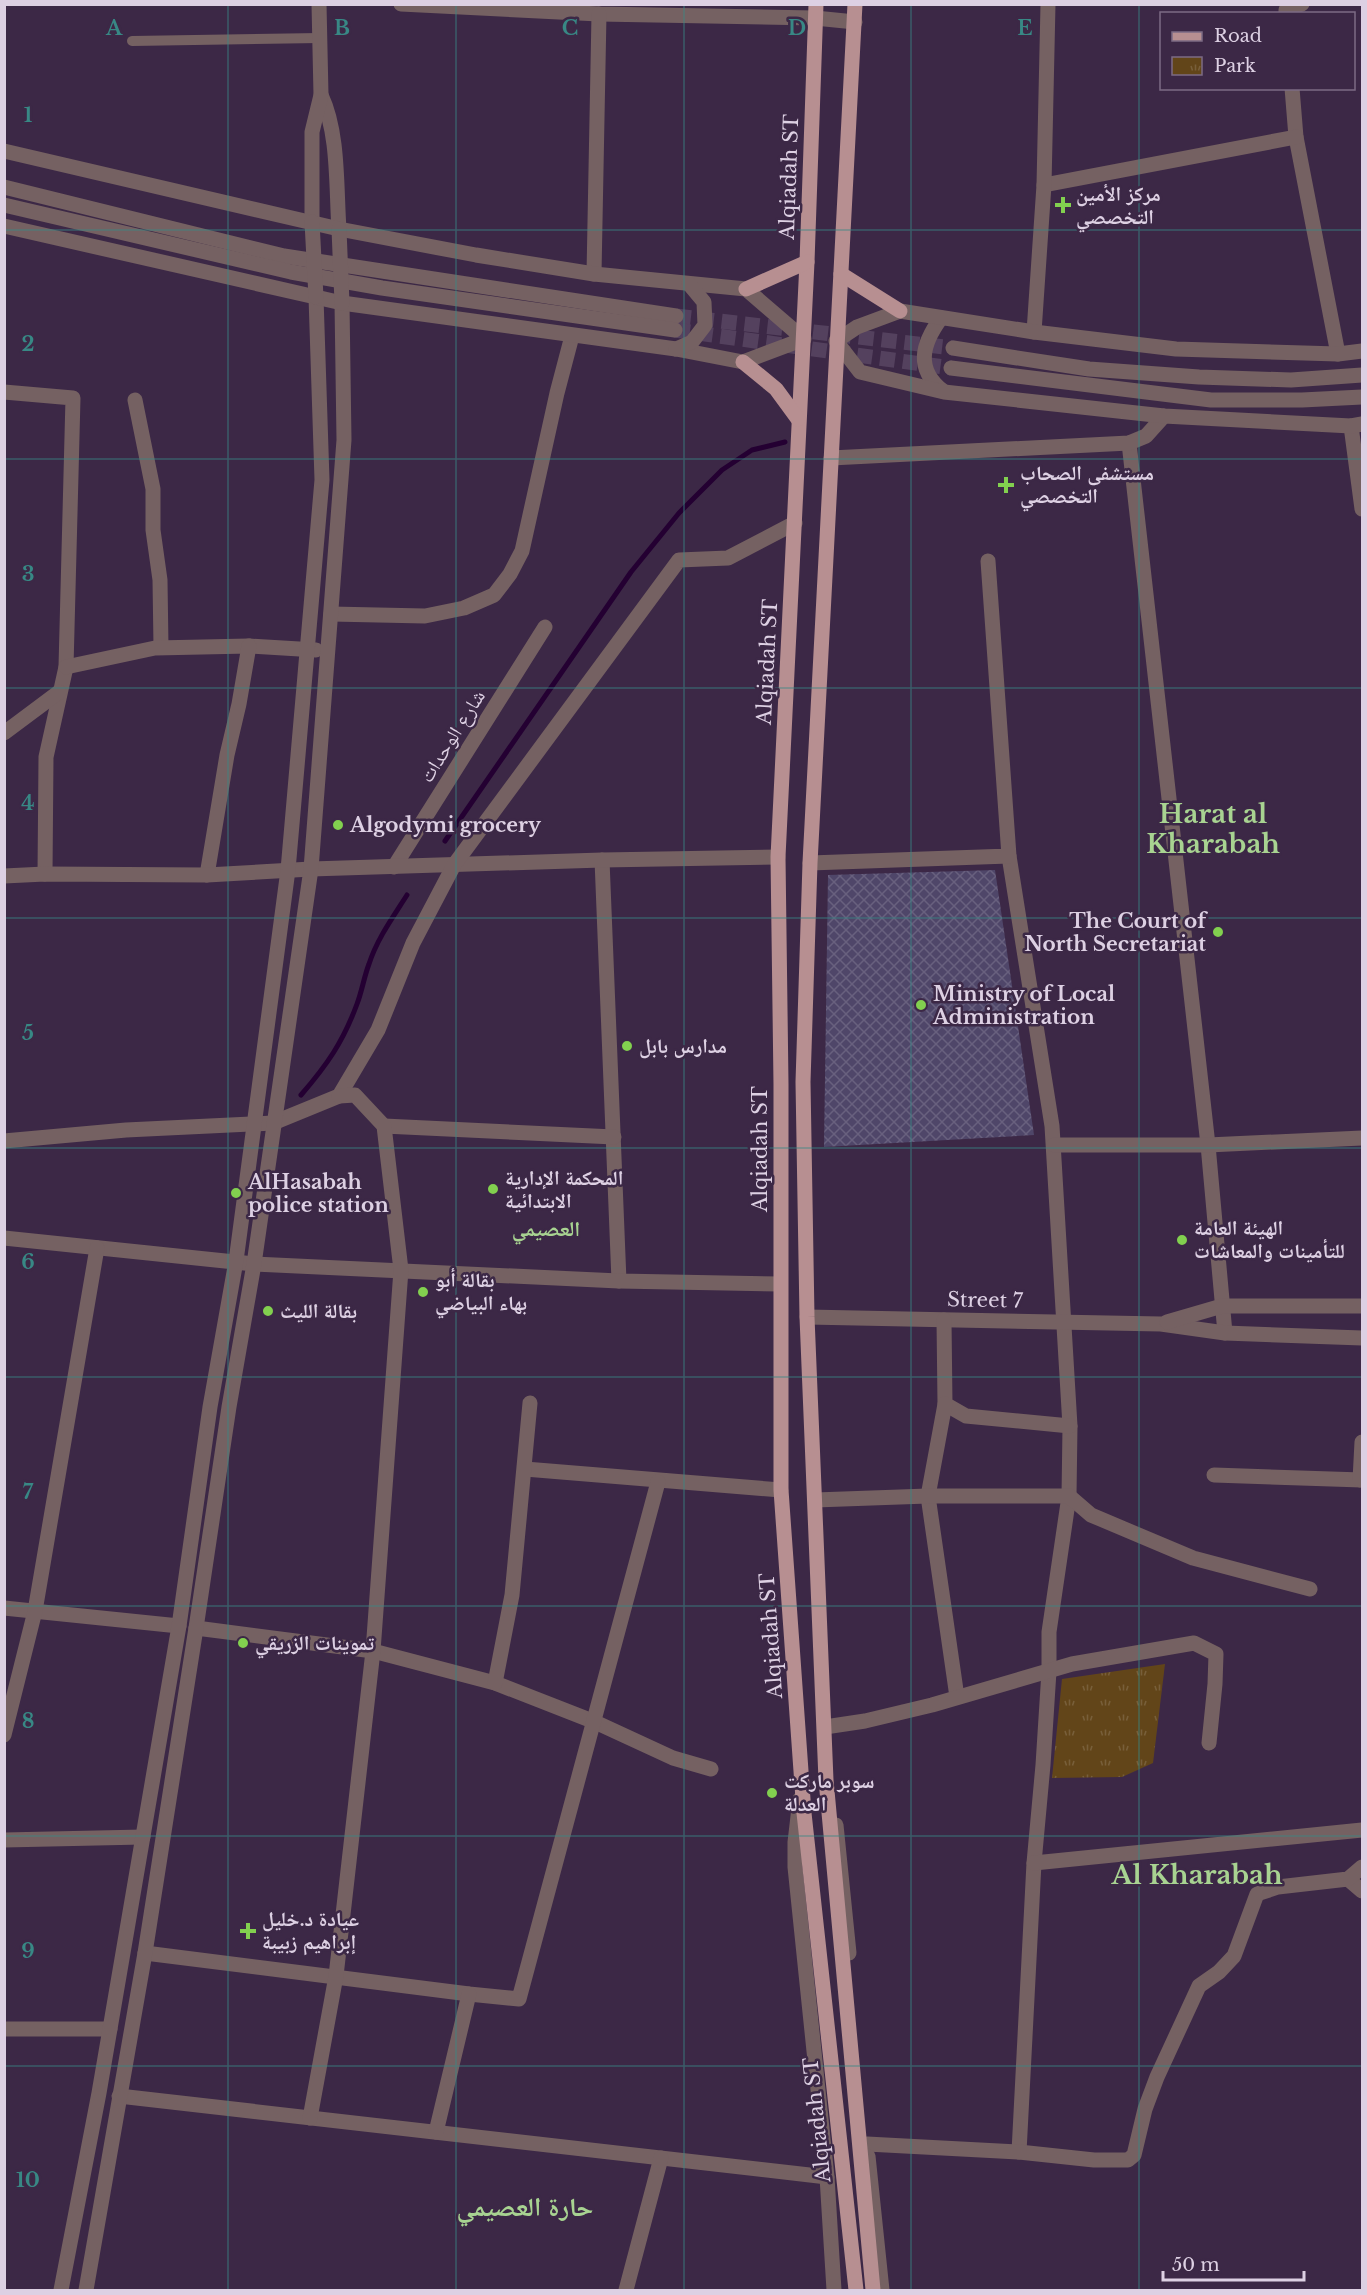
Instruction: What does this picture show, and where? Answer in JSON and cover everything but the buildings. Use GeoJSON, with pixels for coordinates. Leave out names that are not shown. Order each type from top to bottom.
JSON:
{"type":"FeatureCollection","features":[{"type":"Feature","properties":{"kind":"main road","name":"Alqiadah ST"},"geometry":{"type":"LineString","coordinates":[[855,4],[810,863],[803,1082],[807,1317],[826,1780],[863,2144],[873,2290]]}},
{"type":"Feature","properties":{"kind":"main road","name":"Alqiadah ST"},"geometry":{"type":"LineString","coordinates":[[816,11],[804,339],[798,419],[778,857],[781,1084],[781,1490],[805,1825],[856,2290]]}},
{"type":"Feature","properties":{"kind":"main road"},"geometry":{"type":"LineString","coordinates":[[746,289],[807,262]]}},
{"type":"Feature","properties":{"kind":"main road"},"geometry":{"type":"LineString","coordinates":[[841,274],[900,311]]}},
{"type":"Feature","properties":{"kind":"main road"},"geometry":{"type":"LineString","coordinates":[[743,362],[776,388],[798,419]]}},
{"type":"Feature","properties":{"kind":"street"},"geometry":{"type":"LineString","coordinates":[[61,2290],[110,2029],[179,1626],[210,1407],[236,1261],[288,870],[322,480],[312,222],[312,132],[321,95],[318,4]]}},
{"type":"Feature","properties":{"kind":"street"},"geometry":{"type":"LineString","coordinates":[[401,4],[599,14],[816,11],[855,22]]}},
{"type":"Feature","properties":{"kind":"street"},"geometry":{"type":"LineString","coordinates":[[1034,332],[1044,185],[1048,4]]}},
{"type":"Feature","properties":{"kind":"street"},"geometry":{"type":"LineString","coordinates":[[1286,12],[1302,4]]}},
{"type":"Feature","properties":{"kind":"street"},"geometry":{"type":"LineString","coordinates":[[594,274],[599,14]]}},
{"type":"Feature","properties":{"kind":"street"},"geometry":{"type":"LineString","coordinates":[[1292,90],[1296,137],[1338,354]]}},
{"type":"Feature","properties":{"kind":"street"},"geometry":{"type":"LineString","coordinates":[[86,2290],[145,1953],[229,1407],[254,1264],[311,869],[344,440],[342,303],[333,134],[330,114],[321,95]]}},
{"type":"Feature","properties":{"kind":"street"},"geometry":{"type":"LineString","coordinates":[[1044,185],[1296,137]]}},
{"type":"Feature","properties":{"kind":"street"},"geometry":{"type":"LineString","coordinates":[[4,151],[339,229],[594,274],[746,289],[804,339],[743,362],[676,349],[342,303],[4,226]]}},
{"type":"Feature","properties":{"kind":"street"},"geometry":{"type":"LineString","coordinates":[[4,187],[284,256],[675,323],[382,288],[291,272],[4,206]]}},
{"type":"Feature","properties":{"kind":"street"},"geometry":{"type":"LineString","coordinates":[[676,349],[692,342],[705,325],[704,302],[689,284]]}},
{"type":"Feature","properties":{"kind":"street"},"geometry":{"type":"LineString","coordinates":[[1362,351],[1338,354],[1176,349],[1034,332],[900,311],[857,327],[836,341],[860,372],[944,392],[1164,416],[1357,425],[1362,508]]}},
{"type":"Feature","properties":{"kind":"street"},"geometry":{"type":"LineString","coordinates":[[940,318],[928,335],[923,355],[932,382],[944,392]]}},
{"type":"Feature","properties":{"kind":"street"},"geometry":{"type":"LineString","coordinates":[[331,614],[425,616],[464,608],[494,595],[510,574],[522,551],[556,393],[572,336]]}},
{"type":"Feature","properties":{"kind":"street"},"geometry":{"type":"LineString","coordinates":[[953,348],[1089,369],[1199,377],[1291,380],[1362,375]]}},
{"type":"Feature","properties":{"kind":"street"},"geometry":{"type":"LineString","coordinates":[[951,368],[1211,400],[1302,400],[1362,396]]}},
{"type":"Feature","properties":{"kind":"street"},"geometry":{"type":"LineString","coordinates":[[4,392],[73,398],[66,667],[46,757],[45,874]]}},
{"type":"Feature","properties":{"kind":"street"},"geometry":{"type":"LineString","coordinates":[[135,400],[153,489],[153,530],[160,580],[161,647]]}},
{"type":"Feature","properties":{"kind":"street"},"geometry":{"type":"LineString","coordinates":[[831,458],[1129,443],[1146,436],[1164,416]]}},
{"type":"Feature","properties":{"kind":"street"},"geometry":{"type":"LineString","coordinates":[[1129,443],[1208,1144],[1225,1333]]}},
{"type":"Feature","properties":{"kind":"street"},"geometry":{"type":"LineString","coordinates":[[339,1096],[378,1030],[413,943],[454,865],[679,560],[728,558],[795,523]]}},
{"type":"Feature","properties":{"kind":"street"},"geometry":{"type":"LineString","coordinates":[[988,561],[1009,856],[1054,1145],[1070,1426],[1070,1496],[1049,1632],[1044,1765],[1034,1863],[1019,2152]]}},
{"type":"Feature","properties":{"kind":"street","name":"شارع الوحدات"},"geometry":{"type":"LineString","coordinates":[[394,867],[545,627]]}},
{"type":"Feature","properties":{"kind":"street"},"geometry":{"type":"LineString","coordinates":[[207,875],[227,755],[249,646]]}},
{"type":"Feature","properties":{"kind":"street"},"geometry":{"type":"LineString","coordinates":[[66,667],[161,647],[249,646],[328,651]]}},
{"type":"Feature","properties":{"kind":"street"},"geometry":{"type":"LineString","coordinates":[[4,733],[59,692]]}},
{"type":"Feature","properties":{"kind":"street"},"geometry":{"type":"LineString","coordinates":[[810,863],[1009,856]]}},
{"type":"Feature","properties":{"kind":"street"},"geometry":{"type":"LineString","coordinates":[[4,876],[207,875],[311,869],[778,857]]}},
{"type":"Feature","properties":{"kind":"street"},"geometry":{"type":"LineString","coordinates":[[602,860],[620,1281]]}},
{"type":"Feature","properties":{"kind":"street"},"geometry":{"type":"LineString","coordinates":[[4,1141],[126,1130],[273,1123],[339,1096],[355,1095],[384,1126],[401,1270],[373,1651],[336,1976],[310,2118]]}},
{"type":"Feature","properties":{"kind":"street"},"geometry":{"type":"LineString","coordinates":[[384,1126],[614,1137]]}},
{"type":"Feature","properties":{"kind":"street"},"geometry":{"type":"LineString","coordinates":[[1054,1145],[1208,1144],[1362,1138]]}},
{"type":"Feature","properties":{"kind":"street"},"geometry":{"type":"LineString","coordinates":[[4,1238],[254,1264],[620,1281],[780,1284]]}},
{"type":"Feature","properties":{"kind":"street"},"geometry":{"type":"LineString","coordinates":[[4,1735],[35,1611],[97,1248]]}},
{"type":"Feature","properties":{"kind":"street","name":"Street 7"},"geometry":{"type":"LineString","coordinates":[[1161,1324],[1222,1306],[1362,1306]]}},
{"type":"Feature","properties":{"kind":"street","name":"Street 7"},"geometry":{"type":"LineString","coordinates":[[807,1317],[1161,1324],[1225,1333],[1362,1338]]}},
{"type":"Feature","properties":{"kind":"street"},"geometry":{"type":"LineString","coordinates":[[944,1320],[945,1404],[928,1496],[957,1697]]}},
{"type":"Feature","properties":{"kind":"street"},"geometry":{"type":"LineString","coordinates":[[495,1683],[512,1595],[530,1404]]}},
{"type":"Feature","properties":{"kind":"street"},"geometry":{"type":"LineString","coordinates":[[945,1404],[966,1416],[1070,1426]]}},
{"type":"Feature","properties":{"kind":"street"},"geometry":{"type":"LineString","coordinates":[[1214,1475],[1361,1480],[1362,1442]]}},
{"type":"Feature","properties":{"kind":"street"},"geometry":{"type":"LineString","coordinates":[[525,1469],[658,1482],[781,1490]]}},
{"type":"Feature","properties":{"kind":"street"},"geometry":{"type":"LineString","coordinates":[[145,1953],[519,1999],[658,1482]]}},
{"type":"Feature","properties":{"kind":"street"},"geometry":{"type":"LineString","coordinates":[[815,1500],[928,1496],[1070,1496],[1091,1515],[1193,1558],[1310,1589]]}},
{"type":"Feature","properties":{"kind":"street"},"geometry":{"type":"LineString","coordinates":[[4,1608],[179,1626]]}},
{"type":"Feature","properties":{"kind":"street"},"geometry":{"type":"LineString","coordinates":[[196,1628],[373,1651],[495,1683],[595,1722],[673,1758],[711,1769]]}},
{"type":"Feature","properties":{"kind":"street"},"geometry":{"type":"LineString","coordinates":[[825,1727],[865,1721],[1072,1664],[1194,1643],[1216,1654],[1209,1743]]}},
{"type":"Feature","properties":{"kind":"street"},"geometry":{"type":"LineString","coordinates":[[802,1785],[797,1817],[795,1868],[827,2177],[834,2290]]}},
{"type":"Feature","properties":{"kind":"street"},"geometry":{"type":"LineString","coordinates":[[1034,1863],[1362,1830]]}},
{"type":"Feature","properties":{"kind":"street"},"geometry":{"type":"LineString","coordinates":[[4,1840],[143,1837]]}},
{"type":"Feature","properties":{"kind":"street"},"geometry":{"type":"LineString","coordinates":[[882,2290],[863,2144],[1019,2152],[1094,2160],[1128,2160],[1134,2155],[1145,2109],[1157,2078],[1199,1986],[1219,1972],[1234,1956],[1257,1894],[1278,1887],[1348,1879],[1362,1867]]}},
{"type":"Feature","properties":{"kind":"street"},"geometry":{"type":"LineString","coordinates":[[1348,1879],[1362,1891]]}},
{"type":"Feature","properties":{"kind":"street"},"geometry":{"type":"LineString","coordinates":[[436,2132],[469,1994]]}},
{"type":"Feature","properties":{"kind":"street"},"geometry":{"type":"LineString","coordinates":[[4,2029],[110,2029]]}},
{"type":"Feature","properties":{"kind":"street"},"geometry":{"type":"LineString","coordinates":[[119,2096],[827,2177]]}},
{"type":"Feature","properties":{"kind":"street"},"geometry":{"type":"LineString","coordinates":[[626,2290],[661,2158]]}},
{"type":"Feature","properties":{"kind":"lane"},"geometry":{"type":"LineString","coordinates":[[132,41],[320,38]]}},
{"type":"Feature","properties":{"kind":"green space"},"geometry":{"type":"Polygon","coordinates":[[[1165,1664],[1153,1763],[1122,1777],[1052,1778],[1062,1679],[1165,1664]]]}},
{"type":"Feature","properties":{"kind":"waterway"},"geometry":{"type":"LineString","coordinates":[[445,841],[631,572],[679,513],[722,470],[752,450],[785,442]]}},
{"type":"Feature","properties":{"kind":"waterway"},"geometry":{"type":"LineString","coordinates":[[301,1095],[340,1042],[352,1018],[376,946],[407,895]]}},
{"type":"Feature","properties":{"kind":"tunnel"},"geometry":{"type":"LineString","coordinates":[[676,316],[953,348]]}},
{"type":"Feature","properties":{"kind":"tunnel"},"geometry":{"type":"LineString","coordinates":[[675,330],[951,368]]}},
{"type":"Feature","properties":{"kind":"place","name":"مركز الأمين التخصصي"},"geometry":{"type":"Point","coordinates":[1063,205]}},
{"type":"Feature","properties":{"kind":"place","name":"مستشفى الصحاب التخصصي"},"geometry":{"type":"Point","coordinates":[1006,485]}},
{"type":"Feature","properties":{"kind":"place","name":"Algodymi grocery"},"geometry":{"type":"Point","coordinates":[338,825]}},
{"type":"Feature","properties":{"kind":"place","name":"The Court of North Secretariat"},"geometry":{"type":"Point","coordinates":[1218,932]}},
{"type":"Feature","properties":{"kind":"place","name":"Ministry of Local Administration"},"geometry":{"type":"Point","coordinates":[921,1005]}},
{"type":"Feature","properties":{"kind":"place","name":"مدارس بابل"},"geometry":{"type":"Point","coordinates":[627,1046]}},
{"type":"Feature","properties":{"kind":"place","name":"المحكمة الإدارية الابتدائية"},"geometry":{"type":"Point","coordinates":[493,1189]}},
{"type":"Feature","properties":{"kind":"place","name":"AlHasabah police station"},"geometry":{"type":"Point","coordinates":[236,1193]}},
{"type":"Feature","properties":{"kind":"place","name":"الهيئة العامة للتأمينات والمعاشات"},"geometry":{"type":"Point","coordinates":[1182,1240]}},
{"type":"Feature","properties":{"kind":"place","name":"بقالة أبو بهاء البياضي"},"geometry":{"type":"Point","coordinates":[423,1292]}},
{"type":"Feature","properties":{"kind":"place","name":"بقالة الليث"},"geometry":{"type":"Point","coordinates":[268,1311]}},
{"type":"Feature","properties":{"kind":"place","name":"تموينات الزريقي"},"geometry":{"type":"Point","coordinates":[243,1643]}},
{"type":"Feature","properties":{"kind":"place","name":"سوبر ماركت العدلة"},"geometry":{"type":"Point","coordinates":[772,1793]}},
{"type":"Feature","properties":{"kind":"place","name":"عيادة د.خليل إبراهيم زبيبة"},"geometry":{"type":"Point","coordinates":[248,1931]}},
{"type":"Feature","properties":{"kind":"district","name":"Harat al Kharabah"},"geometry":{"type":"Point","coordinates":[1213,829]}},
{"type":"Feature","properties":{"kind":"district","name":"العصيمي"},"geometry":{"type":"Point","coordinates":[546,1229]}},
{"type":"Feature","properties":{"kind":"district","name":"Al Kharabah"},"geometry":{"type":"Point","coordinates":[1197,1875]}},
{"type":"Feature","properties":{"kind":"district","name":"حارة العصيمي"},"geometry":{"type":"Point","coordinates":[525,2207]}}]}
